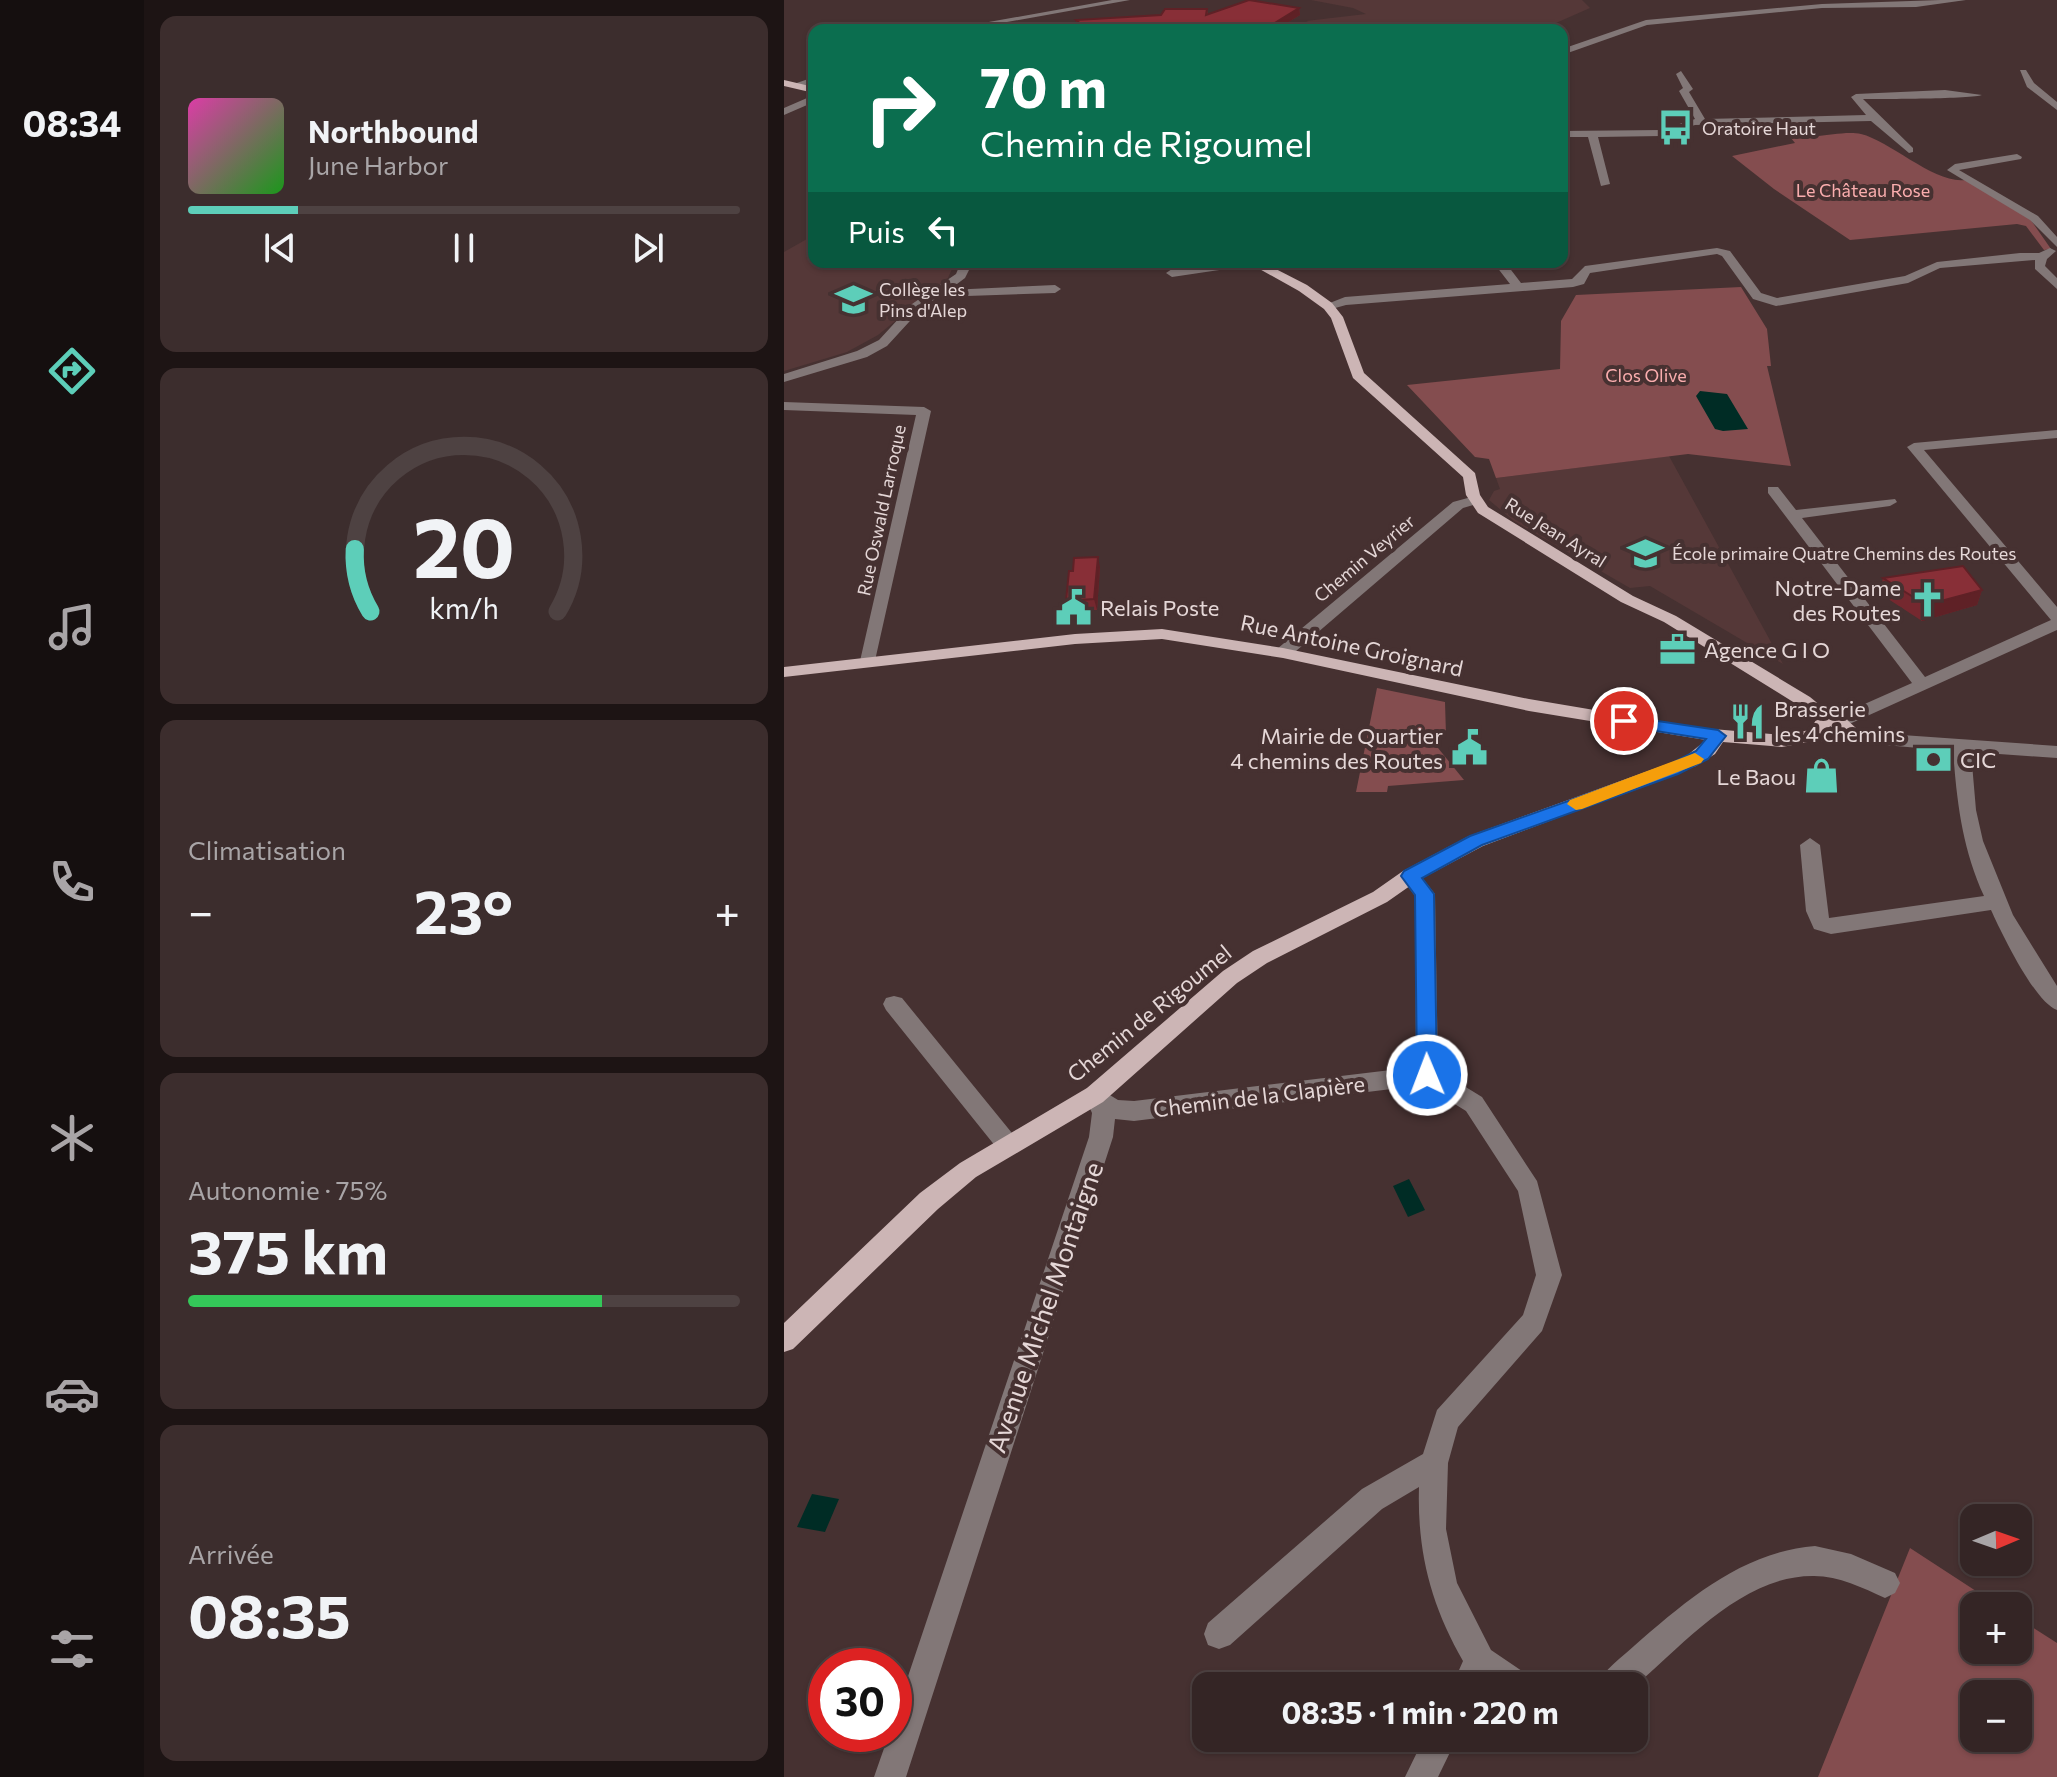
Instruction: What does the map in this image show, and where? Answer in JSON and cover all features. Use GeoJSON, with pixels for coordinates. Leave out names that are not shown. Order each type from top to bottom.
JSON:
{"type":"FeatureCollection","features":[{"type":"Feature","properties":{"kind":"main road"},"geometry":{"type":"LineString","coordinates":[[784,83],[808,88]]}},
{"type":"Feature","properties":{"kind":"main road","name":"Rue Jean Ayral"},"geometry":{"type":"LineString","coordinates":[[1265,268],[1303,288],[1328,306],[1337,317],[1358,375],[1470,476],[1475,500],[1496,518],[1627,599],[1670,619],[1804,701],[1833,728]]}},
{"type":"Feature","properties":{"kind":"main road","name":"Rue Antoine Groignard"},"geometry":{"type":"LineString","coordinates":[[784,672],[1122,634],[1162,634],[1283,653],[1567,712],[1718,736]]}},
{"type":"Feature","properties":{"kind":"main road"},"geometry":{"type":"LineString","coordinates":[[1718,736],[1782,741],[1833,728]]}},
{"type":"Feature","properties":{"kind":"main road","name":"Chemin de Rigoumel"},"geometry":{"type":"LineString","coordinates":[[784,1340],[929,1201],[968,1170],[1095,1095],[1250,964],[1380,897],[1410,876],[1476,841],[1681,766],[1709,750],[1718,736]]}},
{"type":"Feature","properties":{"kind":"street"},"geometry":{"type":"LineString","coordinates":[[984,24],[1126,0]]}},
{"type":"Feature","properties":{"kind":"street"},"geometry":{"type":"LineString","coordinates":[[1568,50],[1646,23],[1822,6],[1962,0]]}},
{"type":"Feature","properties":{"kind":"street"},"geometry":{"type":"LineString","coordinates":[[2023,72],[2030,85],[2057,107]]}},
{"type":"Feature","properties":{"kind":"street"},"geometry":{"type":"LineString","coordinates":[[1681,74],[1688,89],[1684,91],[1702,122]]}},
{"type":"Feature","properties":{"kind":"street"},"geometry":{"type":"LineString","coordinates":[[796,85],[808,82]]}},
{"type":"Feature","properties":{"kind":"street"},"geometry":{"type":"LineString","coordinates":[[2030,85],[2043,84]]}},
{"type":"Feature","properties":{"kind":"street"},"geometry":{"type":"LineString","coordinates":[[1909,150],[1873,118],[1856,97],[1945,93],[1977,95]]}},
{"type":"Feature","properties":{"kind":"street"},"geometry":{"type":"LineString","coordinates":[[784,112],[808,101]]}},
{"type":"Feature","properties":{"kind":"street"},"geometry":{"type":"LineString","coordinates":[[1568,134],[1662,133],[1687,123],[1702,122],[1873,118]]}},
{"type":"Feature","properties":{"kind":"street"},"geometry":{"type":"LineString","coordinates":[[1592,134],[1605,184]]}},
{"type":"Feature","properties":{"kind":"street"},"geometry":{"type":"LineString","coordinates":[[2017,157],[1952,170],[2034,218],[2057,246],[2042,257],[2039,267],[2057,285]]}},
{"type":"Feature","properties":{"kind":"street"},"geometry":{"type":"LineString","coordinates":[[1328,306],[1345,301],[1573,283],[1580,281],[1585,270],[1717,251],[1726,253],[1757,296],[1776,302],[1908,279],[1937,265],[2020,256],[2042,257]]}},
{"type":"Feature","properties":{"kind":"street"},"geometry":{"type":"LineString","coordinates":[[784,378],[862,354],[883,343],[916,307],[961,276],[964,268]]}},
{"type":"Feature","properties":{"kind":"street"},"geometry":{"type":"LineString","coordinates":[[1172,273],[1209,268]]}},
{"type":"Feature","properties":{"kind":"street"},"geometry":{"type":"LineString","coordinates":[[1504,268],[1518,287]]}},
{"type":"Feature","properties":{"kind":"street"},"geometry":{"type":"LineString","coordinates":[[935,294],[1055,289]]}},
{"type":"Feature","properties":{"kind":"street","name":"Rue Oswald Larroque"},"geometry":{"type":"LineString","coordinates":[[784,406],[924,411],[868,661]]}},
{"type":"Feature","properties":{"kind":"street"},"geometry":{"type":"LineString","coordinates":[[2057,434],[1914,447],[2057,617]]}},
{"type":"Feature","properties":{"kind":"street"},"geometry":{"type":"LineString","coordinates":[[1773,490],[1922,684]]}},
{"type":"Feature","properties":{"kind":"street","name":"Chemin Veyrier"},"geometry":{"type":"LineString","coordinates":[[1283,653],[1458,505],[1475,500]]}},
{"type":"Feature","properties":{"kind":"street"},"geometry":{"type":"LineString","coordinates":[[1792,515],[1890,502]]}},
{"type":"Feature","properties":{"kind":"street"},"geometry":{"type":"LineString","coordinates":[[1833,728],[1922,684],[2057,624]]}},
{"type":"Feature","properties":{"kind":"street"},"geometry":{"type":"LineString","coordinates":[[1833,728],[1961,745],[2057,752]]}},
{"type":"Feature","properties":{"kind":"street"},"geometry":{"type":"LineString","coordinates":[[1961,745],[1973,841],[1998,901],[2047,976],[2057,1002]]}},
{"type":"Feature","properties":{"kind":"street"},"geometry":{"type":"LineString","coordinates":[[1810,845],[1816,911],[1821,924],[1831,926],[1998,901]]}},
{"type":"Feature","properties":{"kind":"street"},"geometry":{"type":"LineString","coordinates":[[1410,876],[1425,894],[1427,1075],[1474,1104],[1529,1188],[1549,1275],[1533,1322],[1447,1420],[1434,1463],[1432,1529],[1443,1584],[1466,1637],[1473,1672]]}},
{"type":"Feature","properties":{"kind":"street"},"geometry":{"type":"LineString","coordinates":[[894,1004],[1008,1145]]}},
{"type":"Feature","properties":{"kind":"street","name":"Chemin de la Clapière"},"geometry":{"type":"LineString","coordinates":[[1095,1095],[1113,1109],[1134,1111],[1427,1075]]}},
{"type":"Feature","properties":{"kind":"street","name":"Avenue Michel Montaigne"},"geometry":{"type":"LineString","coordinates":[[890,1777],[1101,1137],[1104,1113],[1095,1095]]}},
{"type":"Feature","properties":{"kind":"street"},"geometry":{"type":"LineString","coordinates":[[1219,1634],[1372,1499],[1434,1463]]}},
{"type":"Feature","properties":{"kind":"street"},"geometry":{"type":"LineString","coordinates":[[1628,1672],[1698,1611],[1773,1565],[1813,1560],[1843,1565],[1885,1583]]}},
{"type":"Feature","properties":{"kind":"street"},"geometry":{"type":"LineString","coordinates":[[1421,1777],[1434,1752]]}},
{"type":"Feature","properties":{"kind":"shaded area"},"geometry":{"type":"Polygon","coordinates":[[[1311,0],[1582,0],[1590,8],[1554,24],[1313,24],[1306,21],[1366,14],[1353,8],[1311,0]]]}},
{"type":"Feature","properties":{"kind":"shaded area","name":"Collège les Pins d'Alep"},"geometry":{"type":"Polygon","coordinates":[[[808,238],[808,268],[952,268],[948,278],[878,335],[847,352],[784,371],[784,252],[808,238]]]}},
{"type":"Feature","properties":{"kind":"shaded area","name":"École primaire Quatre Chemins des Routes"},"geometry":{"type":"Polygon","coordinates":[[[1669,456],[1783,664],[1650,586],[1630,588],[1514,521],[1489,500],[1494,491],[1500,489],[1496,478],[1669,456]]]}},
{"type":"Feature","properties":{"kind":"green space","name":"Le Château Rose"},"geometry":{"type":"Polygon","coordinates":[[[1778,122],[1808,122],[1817,136],[1861,134],[1940,175],[1965,180],[2030,219],[2051,249],[2044,250],[2026,226],[2017,224],[1850,240],[1774,189],[1732,156],[1795,143],[1778,122]]]}},
{"type":"Feature","properties":{"kind":"green space","name":"Clos Olive"},"geometry":{"type":"Polygon","coordinates":[[[1741,287],[1767,329],[1771,366],[1767,366],[1791,466],[1688,454],[1496,478],[1489,459],[1475,457],[1407,385],[1560,369],[1561,321],[1576,295],[1741,287]]]}},
{"type":"Feature","properties":{"kind":"green space"},"geometry":{"type":"Polygon","coordinates":[[[1377,688],[1445,702],[1446,735],[1437,736],[1438,748],[1464,780],[1388,786],[1387,792],[1356,792],[1377,688]]]}},
{"type":"Feature","properties":{"kind":"green space"},"geometry":{"type":"Polygon","coordinates":[[[1910,1548],[1978,1592],[1960,1592],[1960,1664],[2032,1664],[2032,1627],[2057,1643],[2057,1777],[1818,1777],[1910,1548]]]}},
{"type":"Feature","properties":{"kind":"water"},"geometry":{"type":"Polygon","coordinates":[[[1700,391],[1727,394],[1748,429],[1715,429],[1696,396],[1700,391]]]}},
{"type":"Feature","properties":{"kind":"water"},"geometry":{"type":"Polygon","coordinates":[[[1409,1179],[1425,1210],[1408,1217],[1393,1186],[1409,1179]]]}},
{"type":"Feature","properties":{"kind":"water"},"geometry":{"type":"Polygon","coordinates":[[[812,1494],[839,1499],[825,1532],[797,1527],[812,1494]]]}},
{"type":"Feature","properties":{"kind":"building"},"geometry":{"type":"Polygon","coordinates":[[[1249,0],[1299,8],[1273,24],[1081,24],[1076,20],[1161,15],[1165,9],[1207,9],[1206,15],[1249,0]]]}},
{"type":"Feature","properties":{"kind":"building"},"geometry":{"type":"Polygon","coordinates":[[[1098,557],[1094,599],[1066,601],[1069,571],[1073,571],[1074,558],[1098,557]]]}},
{"type":"Feature","properties":{"kind":"building"},"geometry":{"type":"Polygon","coordinates":[[[1963,566],[1982,590],[1926,605],[1883,578],[1963,566]]]}},
{"type":"Feature","properties":{"kind":"slow traffic"},"geometry":{"type":"LineString","coordinates":[[1576,804],[1695,759]]}},
{"type":"Feature","properties":{"kind":"place","name":"Oratoire Haut"},"geometry":{"type":"Point","coordinates":[1676,128]}},
{"type":"Feature","properties":{"kind":"place","name":"Collège les Pins d'Alep"},"geometry":{"type":"Point","coordinates":[853,299]}},
{"type":"Feature","properties":{"kind":"place","name":"École primaire Quatre Chemins des Routes"},"geometry":{"type":"Point","coordinates":[1646,553]}},
{"type":"Feature","properties":{"kind":"place","name":"Notre-Dame des Routes"},"geometry":{"type":"Point","coordinates":[1927,600]}},
{"type":"Feature","properties":{"kind":"place","name":"Relais Poste"},"geometry":{"type":"Point","coordinates":[1074,607]}},
{"type":"Feature","properties":{"kind":"place","name":"Agence G I O"},"geometry":{"type":"Point","coordinates":[1678,649]}},
{"type":"Feature","properties":{"kind":"place","name":"Brasserie les 4 chemins"},"geometry":{"type":"Point","coordinates":[1748,721]}},
{"type":"Feature","properties":{"kind":"place","name":"Mairie de Quartier 4 chemins des Routes"},"geometry":{"type":"Point","coordinates":[1469,748]}},
{"type":"Feature","properties":{"kind":"place","name":"CIC"},"geometry":{"type":"Point","coordinates":[1934,759]}},
{"type":"Feature","properties":{"kind":"place","name":"Le Baou"},"geometry":{"type":"Point","coordinates":[1822,776]}},
{"type":"Feature","properties":{"kind":"route"},"geometry":{"type":"LineString","coordinates":[[1427,1075],[1425,894],[1410,876],[1476,841],[1690,762],[1709,750],[1718,736],[1624,721]]}}]}
